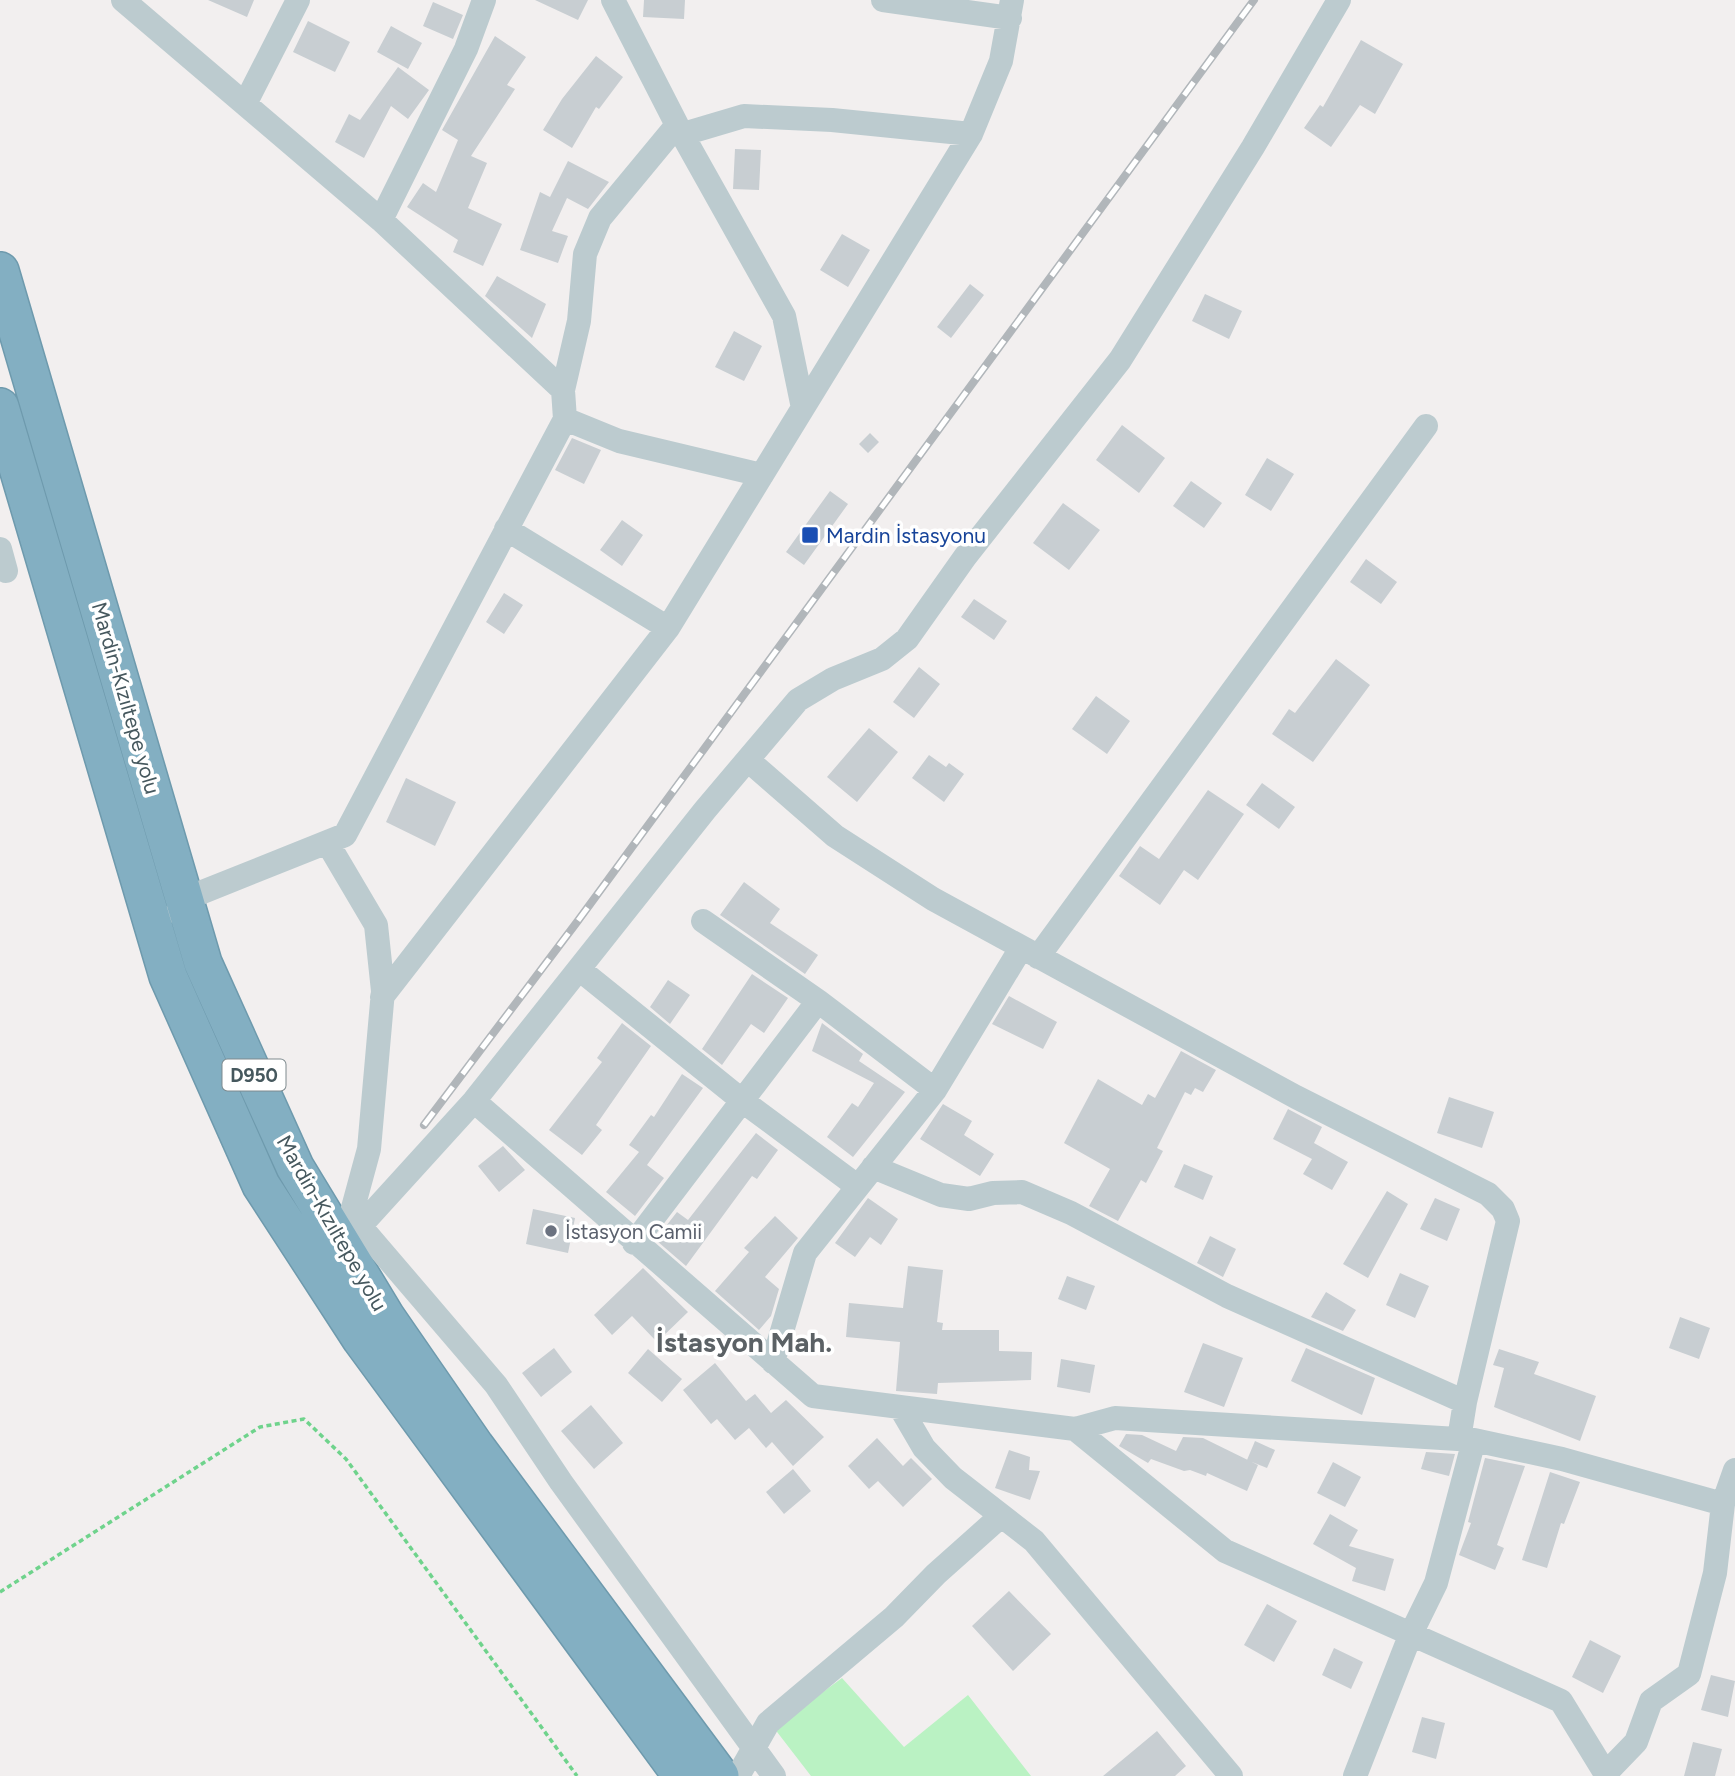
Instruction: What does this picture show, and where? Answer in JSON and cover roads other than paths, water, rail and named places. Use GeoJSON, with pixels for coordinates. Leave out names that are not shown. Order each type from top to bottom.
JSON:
{"type":"FeatureCollection","features":[{"type":"Feature","properties":{"kind":"highway","name":"Mardin-Kızıltepe yolu"},"geometry":{"type":"LineString","coordinates":[[0,271],[203,963],[295,1167],[351,1236],[387,1317],[475,1446],[720,1776]]}},
{"type":"Feature","properties":{"kind":"highway","name":"Mardin-Kızıltepe yolu"},"geometry":{"type":"LineString","coordinates":[[0,407],[167,976],[268,1196],[361,1339],[682,1776]]}},
{"type":"Feature","properties":{"kind":"street"},"geometry":{"type":"LineString","coordinates":[[123,0],[381,220],[562,390]]}},
{"type":"Feature","properties":{"kind":"street"},"geometry":{"type":"LineString","coordinates":[[245,104],[298,0]]}},
{"type":"Feature","properties":{"kind":"street"},"geometry":{"type":"LineString","coordinates":[[381,220],[466,49],[484,0]]}},
{"type":"Feature","properties":{"kind":"street"},"geometry":{"type":"LineString","coordinates":[[613,0],[678,130],[784,316],[803,408]]}},
{"type":"Feature","properties":{"kind":"street"},"geometry":{"type":"LineString","coordinates":[[382,997],[668,628],[971,134],[1001,61],[1011,9],[883,0]]}},
{"type":"Feature","properties":{"kind":"street"},"geometry":{"type":"LineString","coordinates":[[351,1236],[474,1101],[705,810],[798,700],[833,679],[883,659],[907,639],[965,557],[1120,360],[1253,147],[1339,0]]}},
{"type":"Feature","properties":{"kind":"street"},"geometry":{"type":"LineString","coordinates":[[157,942],[185,899],[345,835],[565,419],[562,390],[579,320],[585,254],[600,218],[678,130],[744,116],[832,120],[971,134]]}},
{"type":"Feature","properties":{"kind":"street"},"geometry":{"type":"LineString","coordinates":[[565,419],[620,441],[762,475]]}},
{"type":"Feature","properties":{"kind":"street"},"geometry":{"type":"LineString","coordinates":[[773,1362],[804,1252],[935,1090],[1030,953],[1426,426]]}},
{"type":"Feature","properties":{"kind":"street"},"geometry":{"type":"LineString","coordinates":[[506,529],[668,628]]}},
{"type":"Feature","properties":{"kind":"street"},"geometry":{"type":"LineString","coordinates":[[749,761],[835,836],[933,899],[1296,1097],[1488,1194],[1503,1209],[1508,1221],[1465,1402],[1467,1439],[1436,1583],[1410,1636],[1355,1776]]}},
{"type":"Feature","properties":{"kind":"street"},"geometry":{"type":"LineString","coordinates":[[327,842],[376,925],[382,997],[369,1149],[351,1236]]}},
{"type":"Feature","properties":{"kind":"street"},"geometry":{"type":"LineString","coordinates":[[704,921],[818,1001],[935,1090]]}},
{"type":"Feature","properties":{"kind":"street"},"geometry":{"type":"LineString","coordinates":[[579,969],[744,1102],[865,1176],[941,1195],[970,1199],[993,1193],[1022,1192],[1071,1213],[1227,1296],[1465,1402]]}},
{"type":"Feature","properties":{"kind":"street"},"geometry":{"type":"LineString","coordinates":[[634,1243],[744,1102],[818,1001]]}},
{"type":"Feature","properties":{"kind":"street"},"geometry":{"type":"LineString","coordinates":[[474,1101],[813,1396],[1075,1429],[1115,1418],[1467,1439],[1562,1459],[1723,1504]]}},
{"type":"Feature","properties":{"kind":"street"},"geometry":{"type":"LineString","coordinates":[[351,1236],[496,1385],[569,1494],[774,1776]]}},
{"type":"Feature","properties":{"kind":"street"},"geometry":{"type":"LineString","coordinates":[[900,1407],[924,1448],[953,1478],[1034,1541],[1231,1776]]}},
{"type":"Feature","properties":{"kind":"street"},"geometry":{"type":"LineString","coordinates":[[1075,1429],[1225,1551],[1410,1636],[1561,1701],[1606,1774],[1636,1742],[1651,1701],[1689,1674],[1725,1576],[1723,1504],[1735,1470]]}},
{"type":"Feature","properties":{"kind":"street"},"geometry":{"type":"LineString","coordinates":[[738,1776],[768,1723],[894,1617],[936,1574],[1001,1516]]}},
{"type":"Feature","properties":{"kind":"railway"},"geometry":{"type":"LineString","coordinates":[[424,1125],[577,922],[1254,0]]}},
{"type":"Feature","properties":{"kind":"place","name":"Mardin İstasyonu"},"geometry":{"type":"Point","coordinates":[810,535]}},
{"type":"Feature","properties":{"kind":"place","name":"İstasyon Camii"},"geometry":{"type":"Point","coordinates":[551,1231]}},
{"type":"Feature","properties":{"kind":"district","name":"İstasyon Mah."},"geometry":{"type":"Point","coordinates":[744,1342]}}]}
